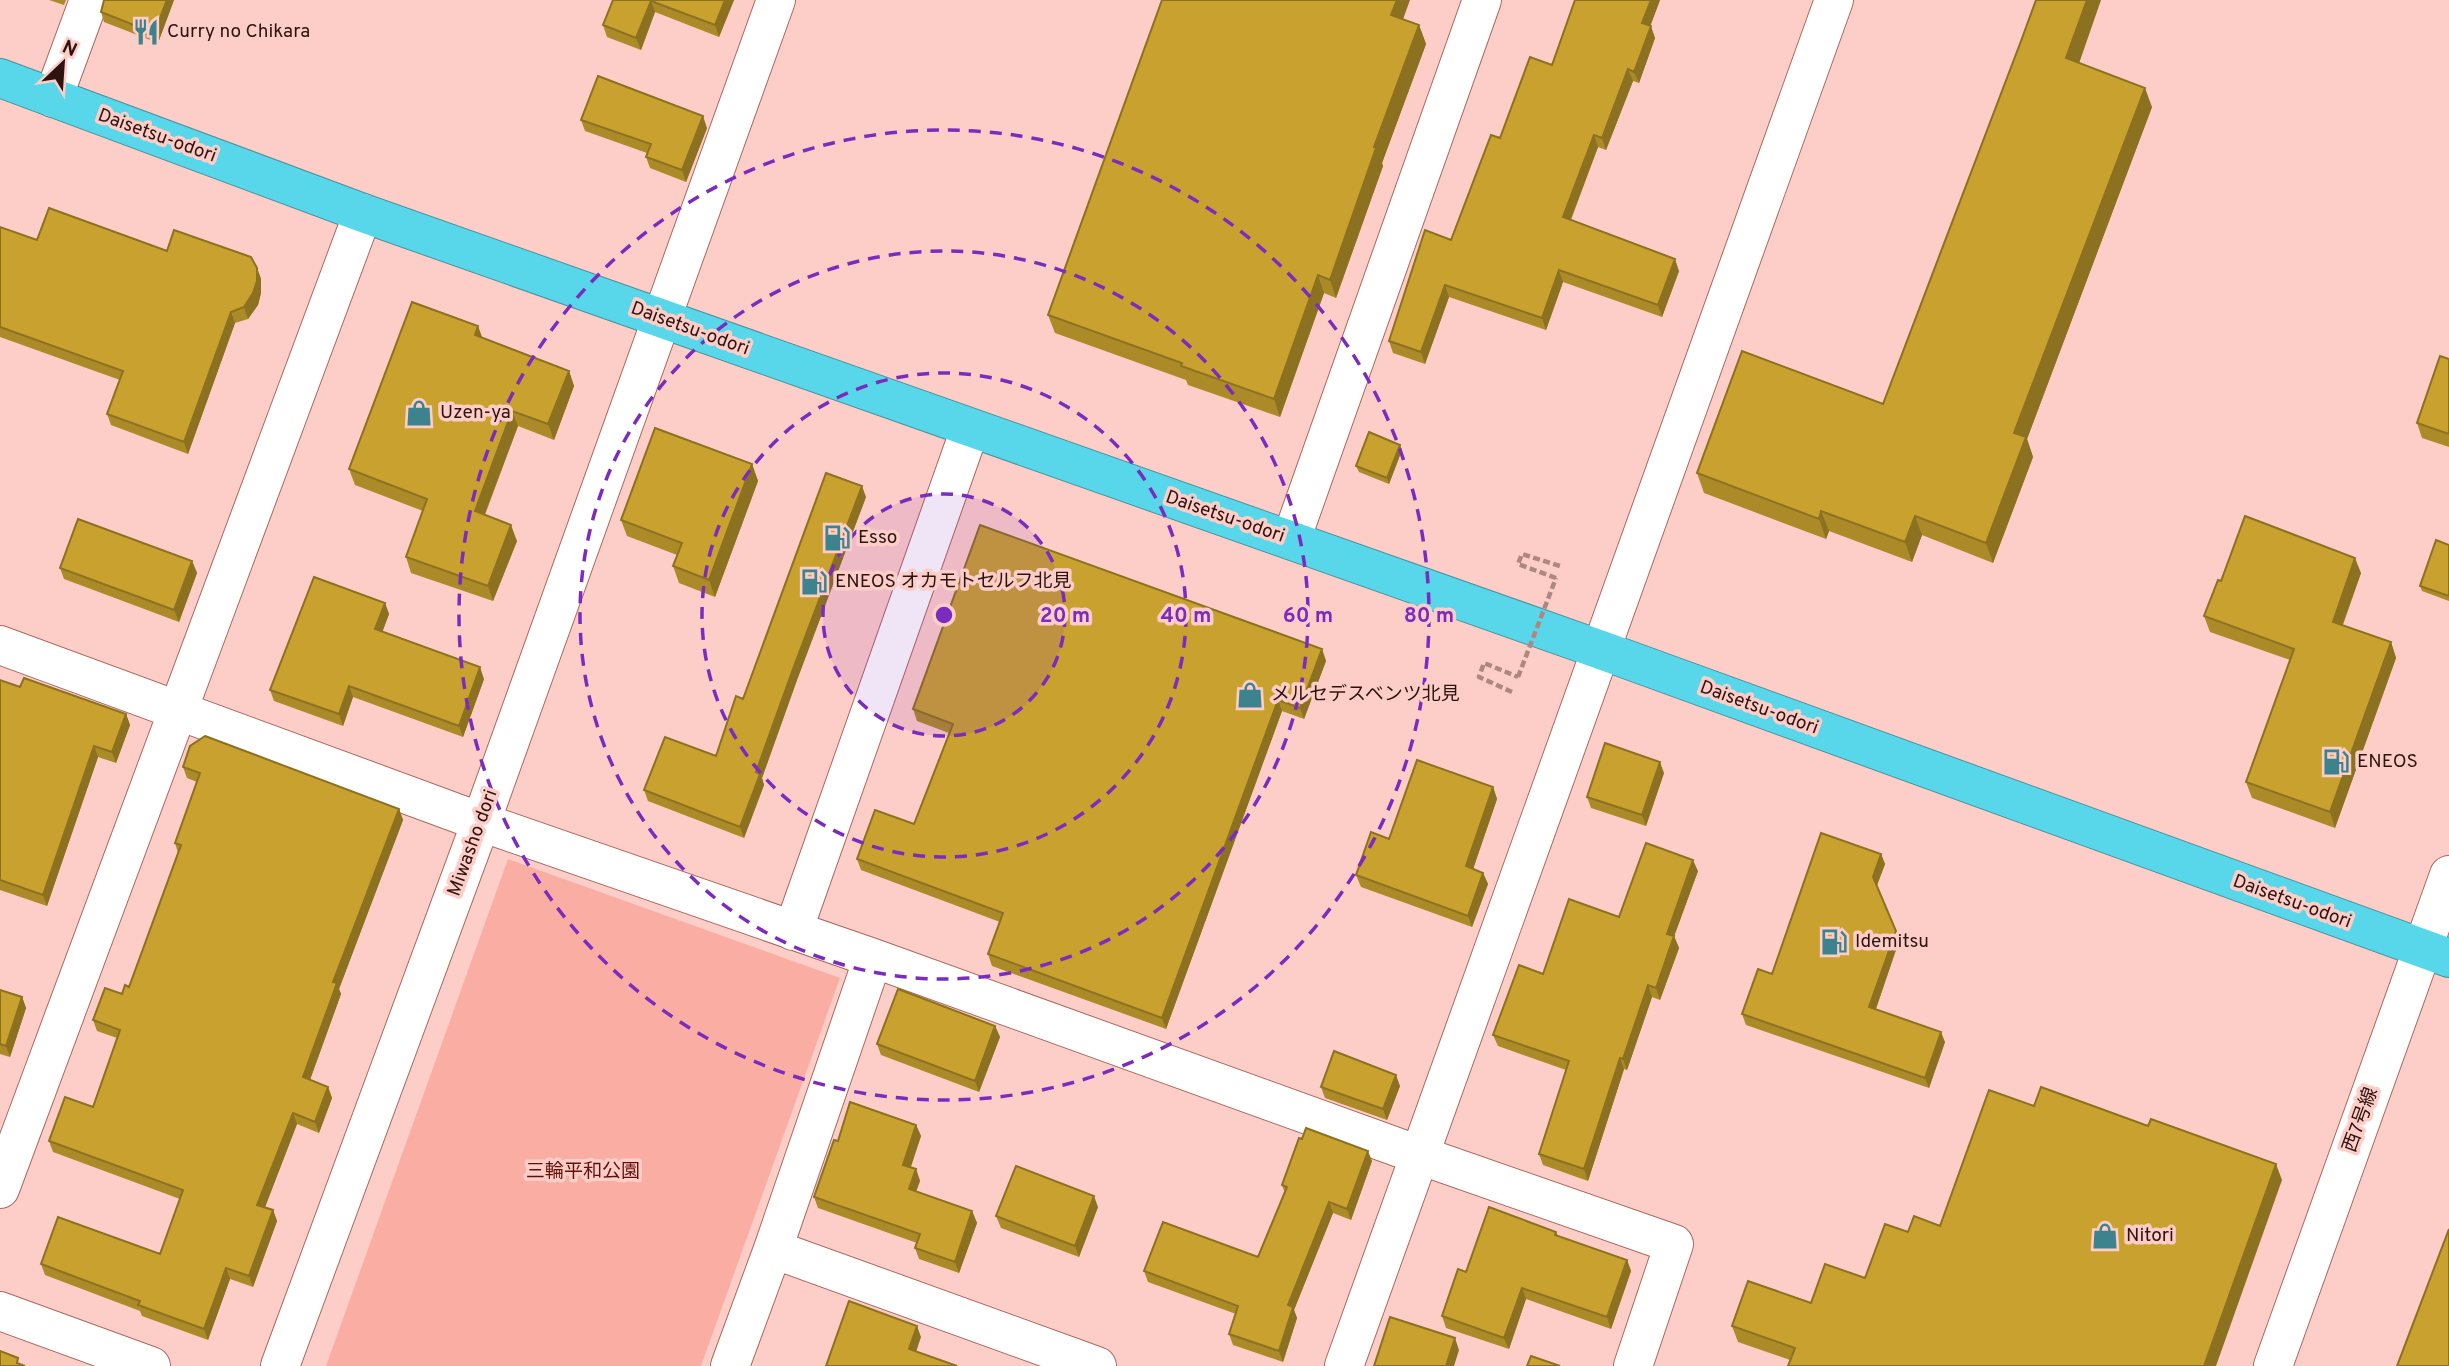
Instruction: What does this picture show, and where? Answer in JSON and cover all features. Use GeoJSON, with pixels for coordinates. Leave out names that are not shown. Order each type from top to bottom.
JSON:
{"type":"FeatureCollection","features":[{"type":"Feature","properties":{"kind":"highway","name":"Daisetsu-odori"},"geometry":{"type":"LineString","coordinates":[[0,78],[363,213],[1601,650],[2435,954]]}},
{"type":"Feature","properties":{"kind":"street"},"geometry":{"type":"LineString","coordinates":[[53,98],[89,0]]}},
{"type":"Feature","properties":{"kind":"street","name":"Miwasho dori"},"geometry":{"type":"LineString","coordinates":[[280,1366],[481,822],[776,0]]}},
{"type":"Feature","properties":{"kind":"street"},"geometry":{"type":"LineString","coordinates":[[1291,540],[1482,0]]}},
{"type":"Feature","properties":{"kind":"street"},"geometry":{"type":"LineString","coordinates":[[1344,1366],[1834,0]]}},
{"type":"Feature","properties":{"kind":"street"},"geometry":{"type":"LineString","coordinates":[[0,1189],[363,213]]}},
{"type":"Feature","properties":{"kind":"street"},"geometry":{"type":"LineString","coordinates":[[793,931],[970,429]]}},
{"type":"Feature","properties":{"kind":"street"},"geometry":{"type":"LineString","coordinates":[[0,645],[481,822],[873,958],[1674,1244],[1639,1364]]}},
{"type":"Feature","properties":{"kind":"street","name":"西7号線"},"geometry":{"type":"LineString","coordinates":[[2273,1366],[2435,954],[2449,875]]}},
{"type":"Feature","properties":{"kind":"street"},"geometry":{"type":"LineString","coordinates":[[730,1366],[873,958]]}},
{"type":"Feature","properties":{"kind":"street"},"geometry":{"type":"LineString","coordinates":[[772,1249],[1097,1366]]}},
{"type":"Feature","properties":{"kind":"street"},"geometry":{"type":"LineString","coordinates":[[0,1311],[151,1366]]}},
{"type":"Feature","properties":{"kind":"path"},"geometry":{"type":"LineString","coordinates":[[1512,692],[1479,677],[1484,663],[1518,677],[1556,578],[1518,564],[1522,554],[1563,567]]}},
{"type":"Feature","properties":{"kind":"green space","name":"三輪平和公園"},"geometry":{"type":"Polygon","coordinates":[[[508,859],[840,978],[701,1366],[326,1366],[508,859]]]}},
{"type":"Feature","properties":{"kind":"building","name":"Curry no Chikara"},"geometry":{"type":"Polygon","coordinates":[[[104,0],[167,0],[154,33],[101,12],[104,0]]]}},
{"type":"Feature","properties":{"kind":"building"},"geometry":{"type":"Polygon","coordinates":[[[613,0],[725,0],[715,25],[651,1],[636,38],[603,25],[613,0]]]}},
{"type":"Feature","properties":{"kind":"building"},"geometry":{"type":"Polygon","coordinates":[[[1162,0],[1397,0],[1391,15],[1419,25],[1374,147],[1376,148],[1330,280],[1318,275],[1274,399],[1048,315],[1162,0]]]}},
{"type":"Feature","properties":{"kind":"building"},"geometry":{"type":"Polygon","coordinates":[[[1575,0],[1651,0],[1642,23],[1651,26],[1634,72],[1628,69],[1602,138],[1594,135],[1563,217],[1675,259],[1658,305],[1559,270],[1542,318],[1445,285],[1421,352],[1389,341],[1425,230],[1451,240],[1491,135],[1500,138],[1530,57],[1552,65],[1575,0]]]}},
{"type":"Feature","properties":{"kind":"building"},"geometry":{"type":"Polygon","coordinates":[[[2036,0],[2087,0],[2066,58],[2145,88],[2014,433],[2026,437],[1986,543],[1915,516],[1905,542],[1821,511],[1819,519],[1697,473],[1742,351],[1883,404],[2036,0]]]}},
{"type":"Feature","properties":{"kind":"building"},"geometry":{"type":"Polygon","coordinates":[[[598,76],[703,116],[682,170],[646,157],[651,144],[581,120],[598,76]]]}},
{"type":"Feature","properties":{"kind":"building"},"geometry":{"type":"Polygon","coordinates":[[[49,208],[167,251],[174,230],[251,257],[257,268],[253,293],[244,307],[231,312],[184,442],[107,414],[123,371],[0,327],[0,227],[37,240],[49,208]]]}},
{"type":"Feature","properties":{"kind":"building"},"geometry":{"type":"Polygon","coordinates":[[[412,302],[478,326],[475,335],[569,371],[548,424],[512,411],[475,511],[511,525],[488,586],[406,557],[427,499],[349,469],[412,302]]]}},
{"type":"Feature","properties":{"kind":"building"},"geometry":{"type":"Polygon","coordinates":[[[2440,356],[2449,359],[2449,434],[2417,423],[2440,356]]]}},
{"type":"Feature","properties":{"kind":"building"},"geometry":{"type":"Polygon","coordinates":[[[655,428],[752,464],[709,580],[673,566],[682,543],[621,520],[655,428]]]}},
{"type":"Feature","properties":{"kind":"building"},"geometry":{"type":"Polygon","coordinates":[[[1369,432],[1400,445],[1387,478],[1356,466],[1369,432]]]}},
{"type":"Feature","properties":{"kind":"building"},"geometry":{"type":"Polygon","coordinates":[[[826,473],[862,486],[756,772],[760,774],[740,827],[644,790],[665,737],[716,756],[736,696],[743,699],[826,473]]]}},
{"type":"Feature","properties":{"kind":"building"},"geometry":{"type":"Polygon","coordinates":[[[2245,516],[2355,558],[2333,622],[2391,642],[2330,812],[2246,782],[2294,649],[2204,616],[2218,580],[2221,581],[2245,516]]]}},
{"type":"Feature","properties":{"kind":"building"},"geometry":{"type":"Polygon","coordinates":[[[78,519],[192,561],[174,610],[60,568],[78,519]]]}},
{"type":"Feature","properties":{"kind":"building"},"geometry":{"type":"Polygon","coordinates":[[[980,525],[1322,649],[1300,708],[1278,700],[1162,1018],[988,954],[1003,913],[857,859],[875,810],[914,824],[953,724],[913,709],[980,525]]]}},
{"type":"Feature","properties":{"kind":"building"},"geometry":{"type":"Polygon","coordinates":[[[2436,540],[2449,545],[2449,596],[2420,586],[2436,540]]]}},
{"type":"Feature","properties":{"kind":"building"},"geometry":{"type":"Polygon","coordinates":[[[314,577],[385,603],[375,629],[480,667],[459,726],[349,686],[339,714],[270,690],[314,577]]]}},
{"type":"Feature","properties":{"kind":"building"},"geometry":{"type":"Polygon","coordinates":[[[24,678],[126,714],[112,752],[94,746],[43,895],[0,880],[0,680],[20,687],[24,678]]]}},
{"type":"Feature","properties":{"kind":"building"},"geometry":{"type":"Polygon","coordinates":[[[205,736],[399,809],[333,982],[337,983],[303,1077],[328,1087],[315,1122],[293,1113],[257,1205],[273,1210],[249,1276],[226,1268],[204,1329],[138,1305],[140,1301],[41,1264],[58,1217],[160,1254],[183,1190],[49,1141],[65,1097],[93,1107],[120,1030],[93,1020],[105,988],[122,994],[125,985],[129,987],[181,845],[175,843],[200,773],[183,767],[190,746],[205,736]]]}},
{"type":"Feature","properties":{"kind":"building"},"geometry":{"type":"Polygon","coordinates":[[[1605,743],[1660,762],[1642,815],[1587,797],[1605,743]]]}},
{"type":"Feature","properties":{"kind":"building"},"geometry":{"type":"Polygon","coordinates":[[[1417,760],[1493,787],[1466,866],[1483,873],[1468,916],[1356,875],[1371,832],[1389,839],[1417,760]]]}},
{"type":"Feature","properties":{"kind":"building"},"geometry":{"type":"Polygon","coordinates":[[[1821,833],[1881,854],[1873,877],[1896,931],[1869,1007],[1941,1032],[1925,1078],[1742,1014],[1758,969],[1772,974],[1821,833]]]}},
{"type":"Feature","properties":{"kind":"building"},"geometry":{"type":"Polygon","coordinates":[[[1646,843],[1693,860],[1667,934],[1674,936],[1656,988],[1648,985],[1623,1059],[1620,1058],[1584,1169],[1539,1154],[1569,1061],[1493,1035],[1519,965],[1543,974],[1569,899],[1619,917],[1646,843]]]}},
{"type":"Feature","properties":{"kind":"building"},"geometry":{"type":"Polygon","coordinates":[[[898,989],[995,1026],[975,1081],[877,1044],[898,989]]]}},
{"type":"Feature","properties":{"kind":"building"},"geometry":{"type":"Polygon","coordinates":[[[0,990],[22,997],[6,1046],[0,1044],[0,990]]]}},
{"type":"Feature","properties":{"kind":"building"},"geometry":{"type":"Polygon","coordinates":[[[1334,1051],[1396,1075],[1383,1109],[1321,1087],[1334,1051]]]}},
{"type":"Feature","properties":{"kind":"building","name":"Nitori"},"geometry":{"type":"Polygon","coordinates":[[[2041,1087],[2148,1126],[2151,1119],[2276,1164],[2204,1366],[1788,1366],[1795,1348],[1732,1326],[1748,1281],[1811,1303],[1825,1264],[1865,1278],[1885,1224],[1908,1232],[1914,1216],[1940,1226],[1989,1090],[2034,1106],[2041,1087]]]}},
{"type":"Feature","properties":{"kind":"building"},"geometry":{"type":"Polygon","coordinates":[[[850,1102],[916,1125],[903,1165],[916,1169],[909,1189],[972,1211],[955,1262],[915,1248],[920,1234],[814,1197],[834,1140],[838,1141],[850,1102]]]}},
{"type":"Feature","properties":{"kind":"building"},"geometry":{"type":"Polygon","coordinates":[[[1306,1128],[1368,1151],[1347,1209],[1329,1202],[1288,1305],[1293,1307],[1279,1351],[1229,1334],[1238,1306],[1144,1271],[1163,1222],[1258,1257],[1287,1187],[1282,1185],[1299,1138],[1302,1139],[1306,1128]]]}},
{"type":"Feature","properties":{"kind":"building"},"geometry":{"type":"Polygon","coordinates":[[[1016,1166],[1094,1196],[1075,1246],[996,1216],[1016,1166]]]}},
{"type":"Feature","properties":{"kind":"building"},"geometry":{"type":"Polygon","coordinates":[[[1489,1207],[1556,1232],[1555,1235],[1627,1260],[1607,1317],[1522,1288],[1504,1338],[1442,1316],[1458,1269],[1466,1272],[1489,1207]]]}},
{"type":"Feature","properties":{"kind":"building"},"geometry":{"type":"Polygon","coordinates":[[[2449,1229],[2449,1366],[2397,1366],[2449,1229]]]}},
{"type":"Feature","properties":{"kind":"building"},"geometry":{"type":"Polygon","coordinates":[[[849,1301],[917,1326],[909,1349],[957,1366],[826,1366],[849,1301]]]}},
{"type":"Feature","properties":{"kind":"building"},"geometry":{"type":"Polygon","coordinates":[[[1390,1317],[1455,1338],[1446,1366],[1374,1366],[1390,1317]]]}},
{"type":"Feature","properties":{"kind":"building"},"geometry":{"type":"Polygon","coordinates":[[[0,1351],[18,1358],[17,1363],[25,1366],[0,1366],[0,1351]]]}},
{"type":"Feature","properties":{"kind":"building"},"geometry":{"type":"Polygon","coordinates":[[[1531,1356],[1560,1366],[1527,1366],[1531,1356]]]}},
{"type":"Feature","properties":{"kind":"place","name":"Curry no Chikara"},"geometry":{"type":"Point","coordinates":[146,32]}},
{"type":"Feature","properties":{"kind":"place","name":"Uzen-ya"},"geometry":{"type":"Point","coordinates":[419,413]}},
{"type":"Feature","properties":{"kind":"place","name":"Esso"},"geometry":{"type":"Point","coordinates":[837,538]}},
{"type":"Feature","properties":{"kind":"place","name":"ENEOS オカモトセルフ北見"},"geometry":{"type":"Point","coordinates":[814,582]}},
{"type":"Feature","properties":{"kind":"place","name":"メルセデスベンツ北見"},"geometry":{"type":"Point","coordinates":[1250,695]}},
{"type":"Feature","properties":{"kind":"place","name":"ENEOS"},"geometry":{"type":"Point","coordinates":[2336,762]}},
{"type":"Feature","properties":{"kind":"place","name":"Idemitsu"},"geometry":{"type":"Point","coordinates":[1834,942]}},
{"type":"Feature","properties":{"kind":"place","name":"Nitori"},"geometry":{"type":"Point","coordinates":[2105,1236]}}]}
